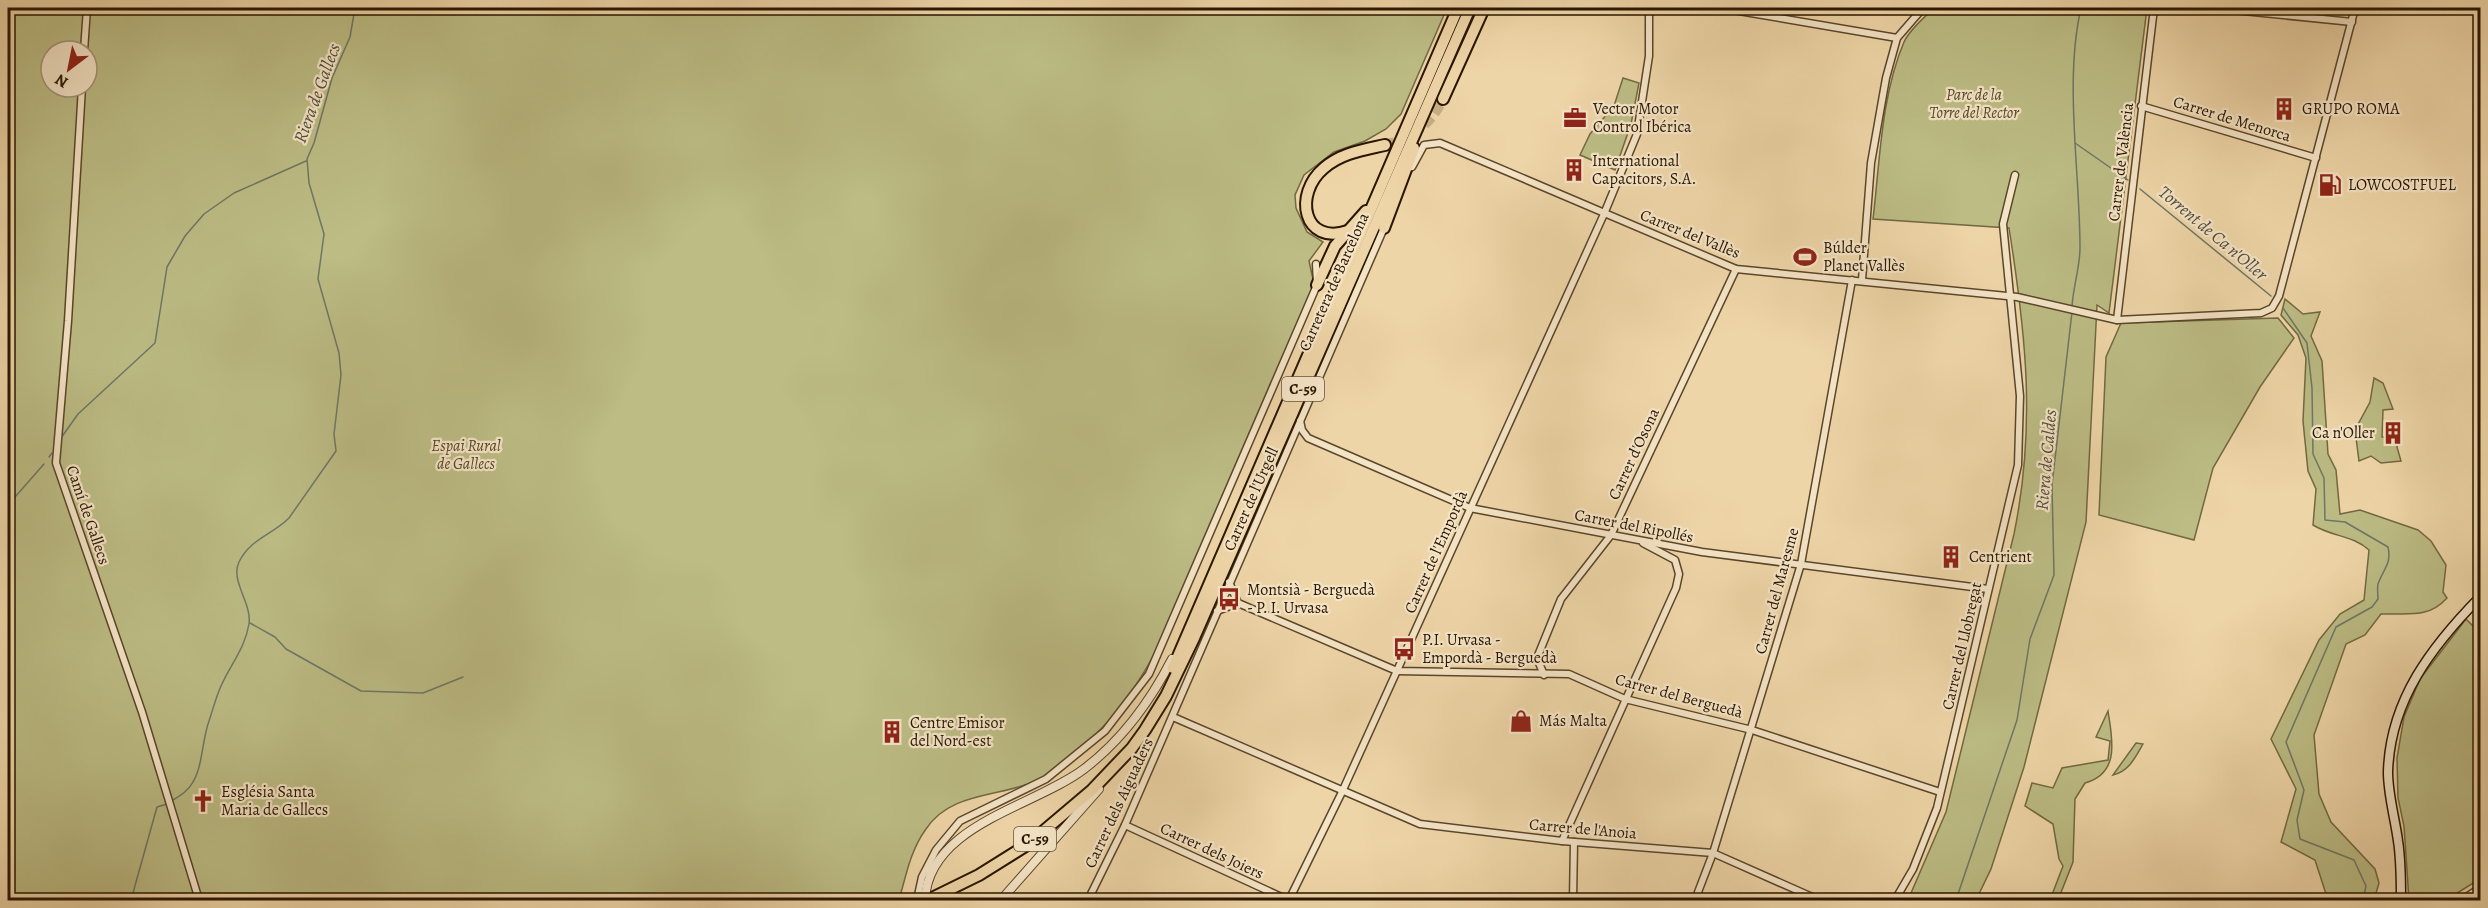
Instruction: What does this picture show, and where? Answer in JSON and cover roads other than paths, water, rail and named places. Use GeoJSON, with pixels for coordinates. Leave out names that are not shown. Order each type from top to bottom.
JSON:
{"type":"FeatureCollection","features":[{"type":"Feature","properties":{"kind":"highway","name":"Carretera de Barcelona"},"geometry":{"type":"LineString","coordinates":[[1122,756],[1158,699],[1458,8]]}},
{"type":"Feature","properties":{"kind":"highway","name":"Carretera de Barcelona"},"geometry":{"type":"LineString","coordinates":[[928,900],[979,875],[1027,845],[1072,809],[1132,748],[1166,696],[1190,649],[1470,8]]}},
{"type":"Feature","properties":{"kind":"highway"},"geometry":{"type":"LineString","coordinates":[[1443,99],[1484,8]]}},
{"type":"Feature","properties":{"kind":"highway"},"geometry":{"type":"LineString","coordinates":[[1384,228],[1408,169],[1422,119]]}},
{"type":"Feature","properties":{"kind":"highway"},"geometry":{"type":"LineString","coordinates":[[1348,231],[1332,234],[1312,223],[1304,206],[1307,190],[1317,174],[1332,162],[1350,153],[1385,145]]}},
{"type":"Feature","properties":{"kind":"highway"},"geometry":{"type":"LineString","coordinates":[[1317,285],[1331,253],[1360,220],[1378,192]]}},
{"type":"Feature","properties":{"kind":"main road"},"geometry":{"type":"LineString","coordinates":[[2401,900],[2398,842],[2388,773],[2392,737],[2413,679],[2433,648],[2481,597]]}},
{"type":"Feature","properties":{"kind":"street"},"geometry":{"type":"LineString","coordinates":[[85,39],[87,8]]}},
{"type":"Feature","properties":{"kind":"street","name":"Carrer de l'Empordà"},"geometry":{"type":"LineString","coordinates":[[1289,900],[1342,792],[1397,671],[1604,214],[1637,134],[1649,56],[1649,8]]}},
{"type":"Feature","properties":{"kind":"street"},"geometry":{"type":"LineString","coordinates":[[1721,8],[1897,38]]}},
{"type":"Feature","properties":{"kind":"street"},"geometry":{"type":"LineString","coordinates":[[1862,280],[1871,163],[1886,78],[1897,38],[1923,8]]}},
{"type":"Feature","properties":{"kind":"street","name":"Carrer de València"},"geometry":{"type":"LineString","coordinates":[[2117,320],[2154,8]]}},
{"type":"Feature","properties":{"kind":"street"},"geometry":{"type":"LineString","coordinates":[[2213,8],[2352,22]]}},
{"type":"Feature","properties":{"kind":"street","name":"Carrer del Vallès"},"geometry":{"type":"LineString","coordinates":[[1445,145],[1736,269],[2012,296],[2117,320],[2262,314],[2272,308],[2279,296],[2355,8]]}},
{"type":"Feature","properties":{"kind":"street","name":"Camí de Gallecs"},"geometry":{"type":"LineString","coordinates":[[81,99],[56,463],[142,712],[199,900]]}},
{"type":"Feature","properties":{"kind":"street","name":"Carrer de Menorca"},"geometry":{"type":"LineString","coordinates":[[2141,106],[2316,158]]}},
{"type":"Feature","properties":{"kind":"street","name":"Carrer de l'Urgell"},"geometry":{"type":"LineString","coordinates":[[1173,717],[1229,582],[1420,150],[1429,144],[1445,145]]}},
{"type":"Feature","properties":{"kind":"street","name":"Carrer del Llobregat"},"geometry":{"type":"LineString","coordinates":[[1895,900],[1913,869],[1937,808],[2018,465],[2020,396],[2012,296],[2002,224],[2015,175]]}},
{"type":"Feature","properties":{"kind":"street"},"geometry":{"type":"LineString","coordinates":[[917,900],[922,877],[936,850],[960,821],[1046,780],[1105,731],[1149,674],[1317,285],[1316,264]]}},
{"type":"Feature","properties":{"kind":"street","name":"Carrer d'Osona"},"geometry":{"type":"LineString","coordinates":[[1544,675],[1537,658],[1561,599],[1611,535],[1736,269]]}},
{"type":"Feature","properties":{"kind":"street","name":"Carrer del Maresme"},"geometry":{"type":"LineString","coordinates":[[1695,900],[1713,853],[1802,564],[1852,280]]}},
{"type":"Feature","properties":{"kind":"street","name":"Carrer del Ripollés"},"geometry":{"type":"LineString","coordinates":[[1300,421],[1302,430],[1308,438],[1470,508],[1702,552],[1988,589]]}},
{"type":"Feature","properties":{"kind":"street"},"geometry":{"type":"LineString","coordinates":[[1562,842],[1676,588],[1679,574],[1676,560],[1634,539]]}},
{"type":"Feature","properties":{"kind":"street"},"geometry":{"type":"LineString","coordinates":[[1217,611],[1238,603],[1229,582]]}},
{"type":"Feature","properties":{"kind":"street","name":"Carrer del Berguedà"},"geometry":{"type":"LineString","coordinates":[[1238,603],[1397,671],[1569,674],[1625,699],[1752,730],[1940,792]]}},
{"type":"Feature","properties":{"kind":"street"},"geometry":{"type":"LineString","coordinates":[[928,900],[936,865],[956,840],[979,825],[1073,777],[1112,744],[1153,694],[1190,623]]}},
{"type":"Feature","properties":{"kind":"street"},"geometry":{"type":"LineString","coordinates":[[1173,717],[1342,792]]}},
{"type":"Feature","properties":{"kind":"street","name":"Carrer dels Aiguaders"},"geometry":{"type":"LineString","coordinates":[[1088,900],[1125,825],[1173,717]]}},
{"type":"Feature","properties":{"kind":"street"},"geometry":{"type":"LineString","coordinates":[[1001,900],[1132,748]]}},
{"type":"Feature","properties":{"kind":"street","name":"Carrer de l'Anoia"},"geometry":{"type":"LineString","coordinates":[[1342,792],[1420,824],[1562,842],[1713,853],[1819,900]]}},
{"type":"Feature","properties":{"kind":"street","name":"Carrer dels Joiers"},"geometry":{"type":"LineString","coordinates":[[1125,825],[1289,900]]}},
{"type":"Feature","properties":{"kind":"street"},"geometry":{"type":"LineString","coordinates":[[1573,900],[1574,842]]}},
{"type":"Feature","properties":{"kind":"street"},"geometry":{"type":"LineString","coordinates":[[2462,900],[2481,888]]}},
{"type":"Feature","properties":{"kind":"waterway","name":"Riera de Gallecs"},"geometry":{"type":"LineString","coordinates":[[173,800],[193,782],[218,694],[247,633],[249,616],[237,577],[239,562],[255,542],[289,518],[336,451],[334,434],[341,375],[339,353],[318,279],[324,234],[309,183],[307,159],[314,143],[332,78],[350,37],[355,8]]}},
{"type":"Feature","properties":{"kind":"waterway","name":"Riera de Caldes"},"geometry":{"type":"LineString","coordinates":[[2072,307],[2080,248],[2073,96],[2076,36],[2081,8]]}},
{"type":"Feature","properties":{"kind":"waterway","name":"Torrent de Ca n'Oller"},"geometry":{"type":"LineString","coordinates":[[2075,143],[2128,180]]}},
{"type":"Feature","properties":{"kind":"waterway"},"geometry":{"type":"LineString","coordinates":[[61,438],[78,414],[155,343],[167,267],[185,236],[204,214],[234,193],[306,161]]}},
{"type":"Feature","properties":{"kind":"waterway","name":"Torrent de Ca n'Oller"},"geometry":{"type":"LineString","coordinates":[[2140,189],[2271,296]]}},
{"type":"Feature","properties":{"kind":"waterway","name":"Torrent de Ca n'Oller"},"geometry":{"type":"LineString","coordinates":[[2283,308],[2307,343],[2312,388],[2313,454],[2324,478],[2325,520],[2345,522],[2388,547],[2389,553],[2388,562],[2378,584],[2378,599],[2372,607],[2336,627],[2286,742],[2304,790],[2297,820],[2300,839],[2354,860],[2366,886],[2363,900]]}},
{"type":"Feature","properties":{"kind":"waterway","name":"Riera de Caldes"},"geometry":{"type":"LineString","coordinates":[[1956,900],[2017,720],[2030,639],[2054,575],[2052,485],[2072,312]]}},
{"type":"Feature","properties":{"kind":"waterway"},"geometry":{"type":"LineString","coordinates":[[49,457],[52,453]]}},
{"type":"Feature","properties":{"kind":"waterway"},"geometry":{"type":"LineString","coordinates":[[8,505],[44,464]]}},
{"type":"Feature","properties":{"kind":"waterway"},"geometry":{"type":"LineString","coordinates":[[250,623],[275,637],[286,649],[361,691],[423,693],[463,677]]}},
{"type":"Feature","properties":{"kind":"waterway"},"geometry":{"type":"LineString","coordinates":[[131,900],[157,807],[167,804]]}},
{"type":"Feature","properties":{"kind":"tunnel"},"geometry":{"type":"LineString","coordinates":[[1385,145],[1419,129],[1432,116],[1443,99]]}},
{"type":"Feature","properties":{"kind":"place","name":"GRUPO ROMA"},"geometry":{"type":"Point","coordinates":[2284,109]}},
{"type":"Feature","properties":{"kind":"place","name":"Vector Motor Control Ibérica"},"geometry":{"type":"Point","coordinates":[1575,118]}},
{"type":"Feature","properties":{"kind":"place","name":"International Capacitors, S.A."},"geometry":{"type":"Point","coordinates":[1574,170]}},
{"type":"Feature","properties":{"kind":"place","name":"LOWCOSTFUEL"},"geometry":{"type":"Point","coordinates":[2330,185]}},
{"type":"Feature","properties":{"kind":"place","name":"Búlder Planet Vallès"},"geometry":{"type":"Point","coordinates":[1805,257]}},
{"type":"Feature","properties":{"kind":"place","name":"Ca n'Oller"},"geometry":{"type":"Point","coordinates":[2393,433]}},
{"type":"Feature","properties":{"kind":"place","name":"Centrient"},"geometry":{"type":"Point","coordinates":[1951,557]}},
{"type":"Feature","properties":{"kind":"place","name":"Montsià - Berguedà - P. I. Urvasa"},"geometry":{"type":"Point","coordinates":[1229,599]}},
{"type":"Feature","properties":{"kind":"place","name":"P.I. Urvasa - Empordà - Berguedà"},"geometry":{"type":"Point","coordinates":[1404,649]}},
{"type":"Feature","properties":{"kind":"place","name":"Más Malta"},"geometry":{"type":"Point","coordinates":[1521,721]}},
{"type":"Feature","properties":{"kind":"place","name":"Centre Emisor del Nord-est"},"geometry":{"type":"Point","coordinates":[892,732]}},
{"type":"Feature","properties":{"kind":"place","name":"Església Santa Maria de Gallecs"},"geometry":{"type":"Point","coordinates":[203,801]}},
{"type":"Feature","properties":{"kind":"park label","name":"Parc de la Torre del Rector"},"geometry":{"type":"Point","coordinates":[1974,104]}},
{"type":"Feature","properties":{"kind":"park label","name":"Espai Rural de Gallecs"},"geometry":{"type":"Point","coordinates":[466,455]}}]}
